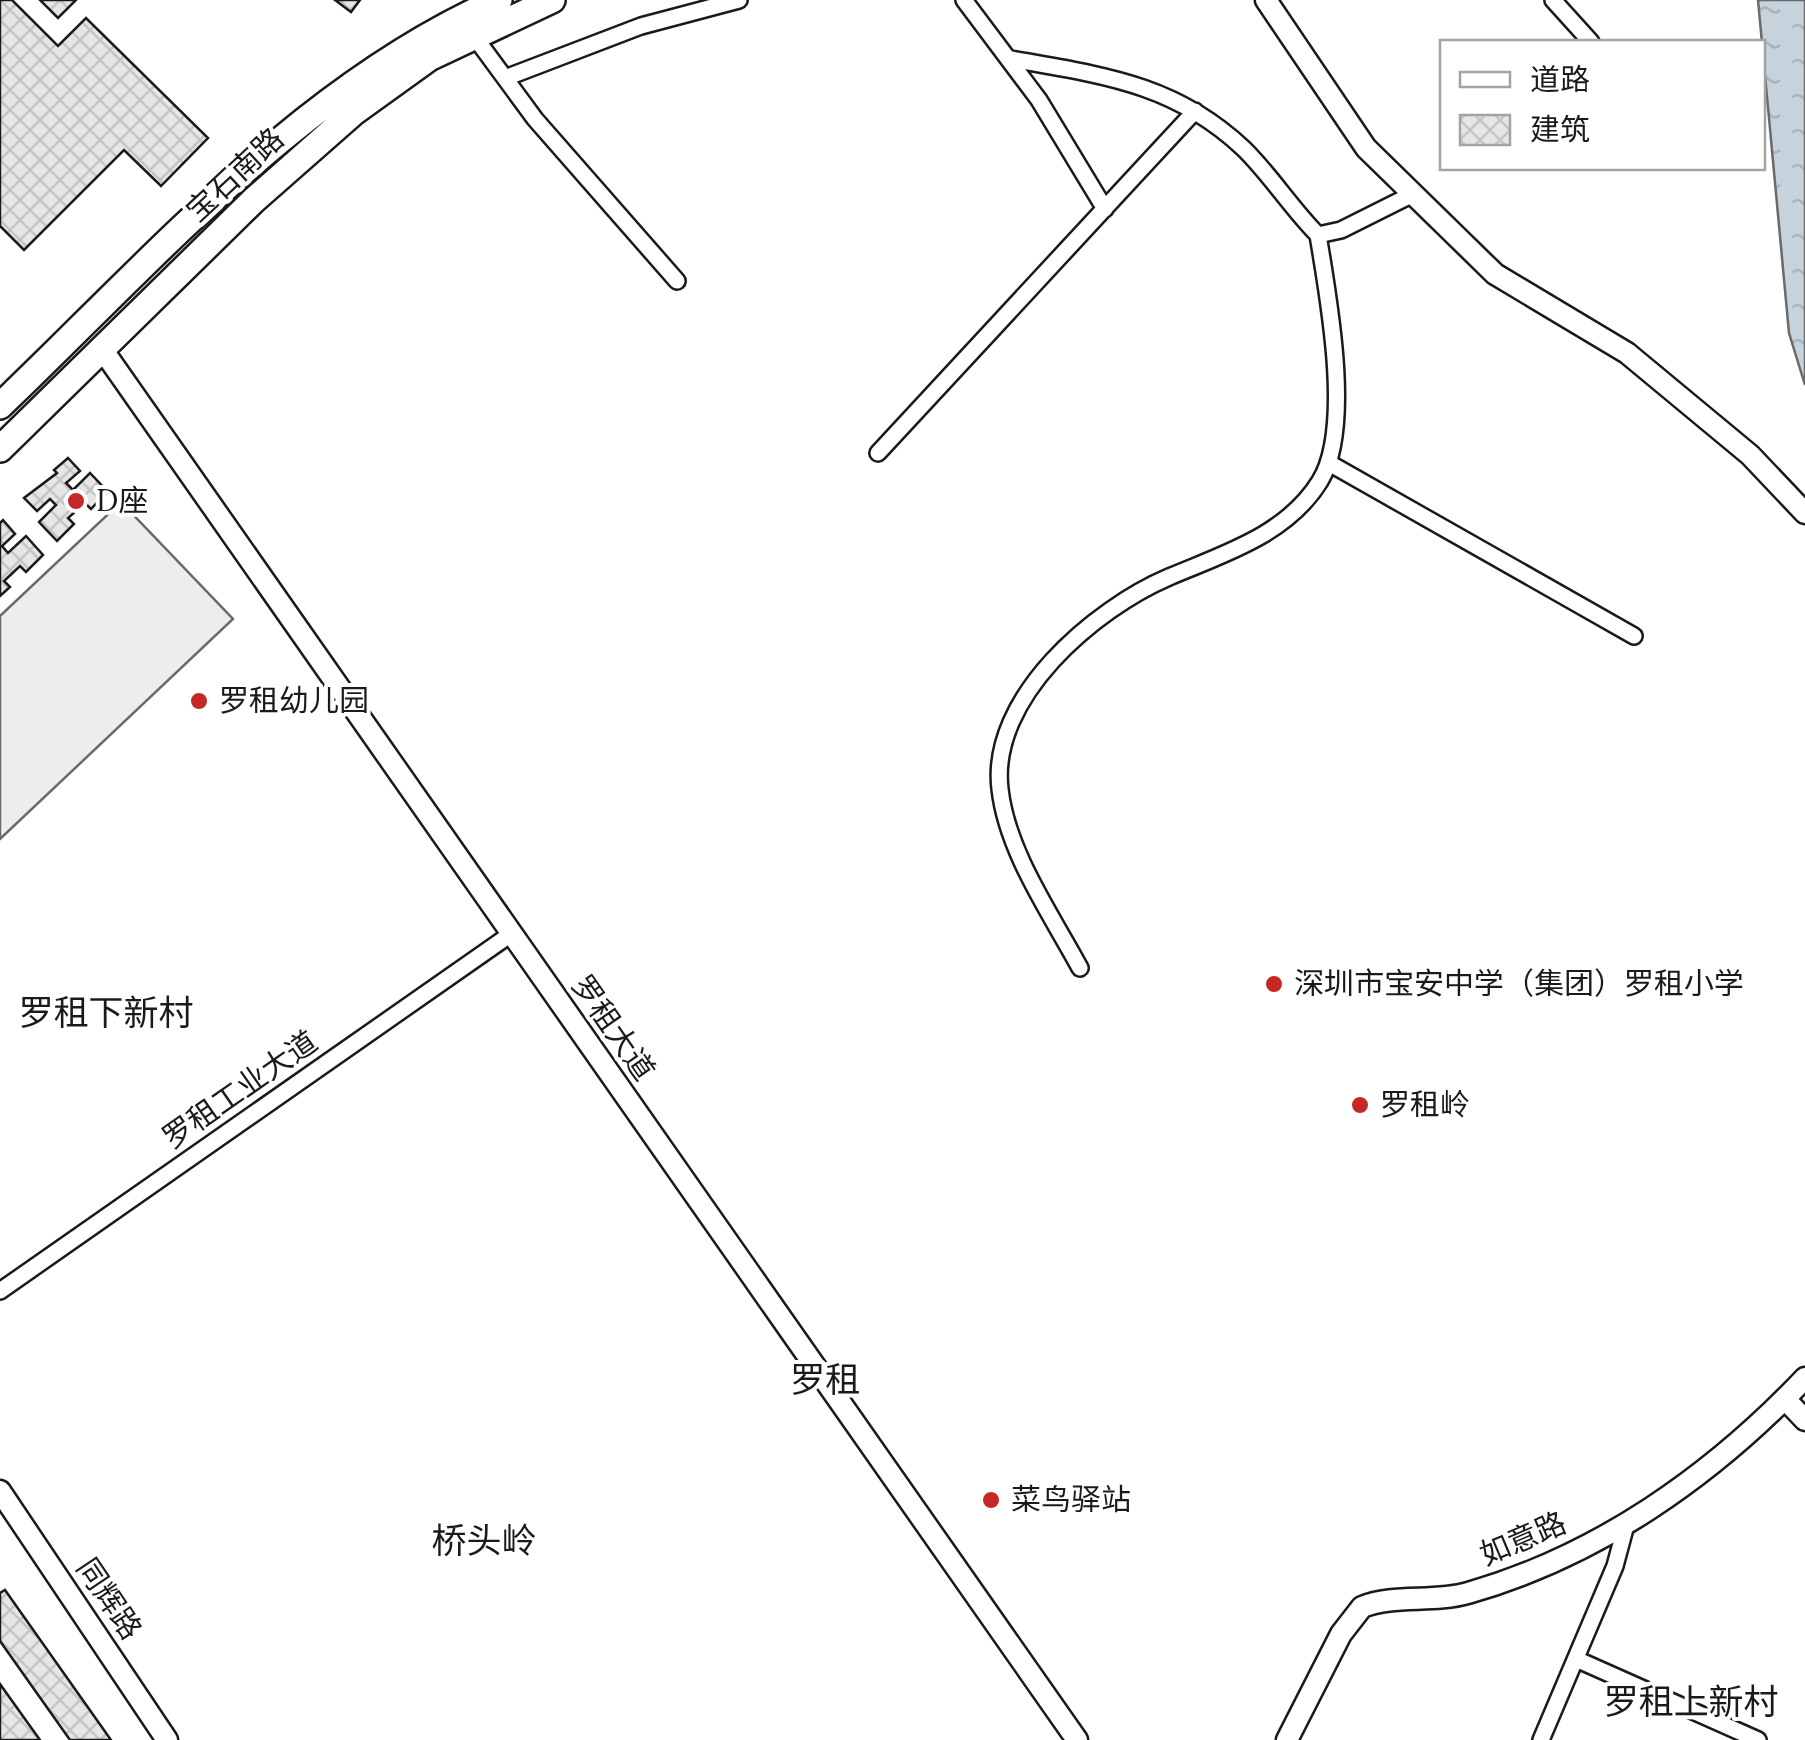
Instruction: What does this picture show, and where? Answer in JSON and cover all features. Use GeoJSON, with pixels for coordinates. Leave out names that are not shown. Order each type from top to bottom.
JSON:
{"type":"FeatureCollection","features":[{"type":"Feature","properties":{"kind":"main road","name":"宝石南路"},"geometry":{"type":"LineString","coordinates":[[0,406],[238,180],[304,124],[439,29],[499,0]]}},
{"type":"Feature","properties":{"kind":"main road","name":"宝石南路"},"geometry":{"type":"LineString","coordinates":[[0,449],[254,200],[354,112],[429,58],[552,0]]}},
{"type":"Feature","properties":{"kind":"street"},"geometry":{"type":"LineString","coordinates":[[505,78],[641,26],[739,0]]}},
{"type":"Feature","properties":{"kind":"street"},"geometry":{"type":"LineString","coordinates":[[964,0],[1011,59],[1105,209]]}},
{"type":"Feature","properties":{"kind":"street"},"geometry":{"type":"LineString","coordinates":[[1266,0],[1366,148],[1495,274],[1627,353],[1750,456],[1805,513]]}},
{"type":"Feature","properties":{"kind":"street"},"geometry":{"type":"LineString","coordinates":[[1553,0],[1589,40]]}},
{"type":"Feature","properties":{"kind":"street"},"geometry":{"type":"LineString","coordinates":[[474,36],[534,119],[677,281]]}},
{"type":"Feature","properties":{"kind":"street"},"geometry":{"type":"LineString","coordinates":[[1011,59],[1117,78],[1166,94],[1195,111],[1243,149],[1318,235],[1334,334],[1336,396],[1329,463],[1319,484],[1255,542],[1145,588],[1092,620],[1057,655],[1020,706],[1001,752],[999,787],[1007,823],[1080,968]]}},
{"type":"Feature","properties":{"kind":"street"},"geometry":{"type":"LineString","coordinates":[[878,453],[1195,111]]}},
{"type":"Feature","properties":{"kind":"street"},"geometry":{"type":"LineString","coordinates":[[1318,235],[1341,230],[1414,194]]}},
{"type":"Feature","properties":{"kind":"street","name":"罗租大道"},"geometry":{"type":"LineString","coordinates":[[102,349],[1077,1740]]}},
{"type":"Feature","properties":{"kind":"street"},"geometry":{"type":"LineString","coordinates":[[1329,463],[1634,636]]}},
{"type":"Feature","properties":{"kind":"street","name":"罗租工业大道"},"geometry":{"type":"LineString","coordinates":[[0,1290],[511,934]]}},
{"type":"Feature","properties":{"kind":"street","name":"如意路"},"geometry":{"type":"LineString","coordinates":[[1287,1740],[1341,1634],[1362,1607],[1375,1602],[1448,1597],[1520,1577],[1626,1525],[1676,1492],[1805,1378]]}},
{"type":"Feature","properties":{"kind":"street"},"geometry":{"type":"LineString","coordinates":[[1785,1399],[1805,1420]]}},
{"type":"Feature","properties":{"kind":"street","name":"同辉路"},"geometry":{"type":"LineString","coordinates":[[0,1492],[168,1740]]}},
{"type":"Feature","properties":{"kind":"street"},"geometry":{"type":"LineString","coordinates":[[1542,1740],[1615,1566],[1626,1525]]}},
{"type":"Feature","properties":{"kind":"street"},"geometry":{"type":"LineString","coordinates":[[1576,1659],[1758,1740]]}},
{"type":"Feature","properties":{"kind":"shaded area"},"geometry":{"type":"Polygon","coordinates":[[[121,502],[233,619],[0,839],[0,616],[121,502]]]}},
{"type":"Feature","properties":{"kind":"water"},"geometry":{"type":"Polygon","coordinates":[[[1758,0],[1805,0],[1805,385],[1789,333],[1765,40],[1762,40],[1758,0]]]}},
{"type":"Feature","properties":{"kind":"building"},"geometry":{"type":"Polygon","coordinates":[[[0,0],[12,0],[58,46],[86,18],[208,138],[161,186],[124,150],[24,250],[0,226],[0,0]]]}},
{"type":"Feature","properties":{"kind":"building"},"geometry":{"type":"Polygon","coordinates":[[[40,0],[76,0],[58,18],[40,0]]]}},
{"type":"Feature","properties":{"kind":"building"},"geometry":{"type":"Polygon","coordinates":[[[335,0],[360,0],[351,12],[335,0]]]}},
{"type":"Feature","properties":{"kind":"building","name":"D座"},"geometry":{"type":"Polygon","coordinates":[[[68,458],[80,471],[66,483],[73,490],[90,473],[108,492],[91,509],[85,503],[68,518],[74,524],[57,541],[39,522],[56,505],[50,499],[37,511],[24,498],[57,473],[54,470],[68,458]]]}},
{"type":"Feature","properties":{"kind":"building"},"geometry":{"type":"Polygon","coordinates":[[[3,520],[15,534],[2,546],[8,553],[26,536],[43,555],[26,572],[20,566],[4,581],[10,587],[0,596],[0,523],[3,520]]]}},
{"type":"Feature","properties":{"kind":"building"},"geometry":{"type":"Polygon","coordinates":[[[5,1590],[111,1740],[70,1740],[0,1641],[0,1593],[5,1590]]]}},
{"type":"Feature","properties":{"kind":"building"},"geometry":{"type":"Polygon","coordinates":[[[0,1684],[40,1740],[0,1740],[0,1684]]]}},
{"type":"Feature","properties":{"kind":"place","name":"D座"},"geometry":{"type":"Point","coordinates":[76,501]}},
{"type":"Feature","properties":{"kind":"place","name":"罗租幼儿园"},"geometry":{"type":"Point","coordinates":[199,701]}},
{"type":"Feature","properties":{"kind":"place","name":"深圳市宝安中学（集团）罗租小学"},"geometry":{"type":"Point","coordinates":[1274,984]}},
{"type":"Feature","properties":{"kind":"place","name":"罗租岭"},"geometry":{"type":"Point","coordinates":[1360,1105]}},
{"type":"Feature","properties":{"kind":"place","name":"菜鸟驿站"},"geometry":{"type":"Point","coordinates":[991,1500]}},
{"type":"Feature","properties":{"kind":"district","name":"罗租下新村"},"geometry":{"type":"Point","coordinates":[106,1013]}},
{"type":"Feature","properties":{"kind":"district","name":"罗租"},"geometry":{"type":"Point","coordinates":[825,1380]}},
{"type":"Feature","properties":{"kind":"district","name":"桥头岭"},"geometry":{"type":"Point","coordinates":[484,1541]}},
{"type":"Feature","properties":{"kind":"district","name":"罗租上新村"},"geometry":{"type":"Point","coordinates":[1691,1702]}}]}
